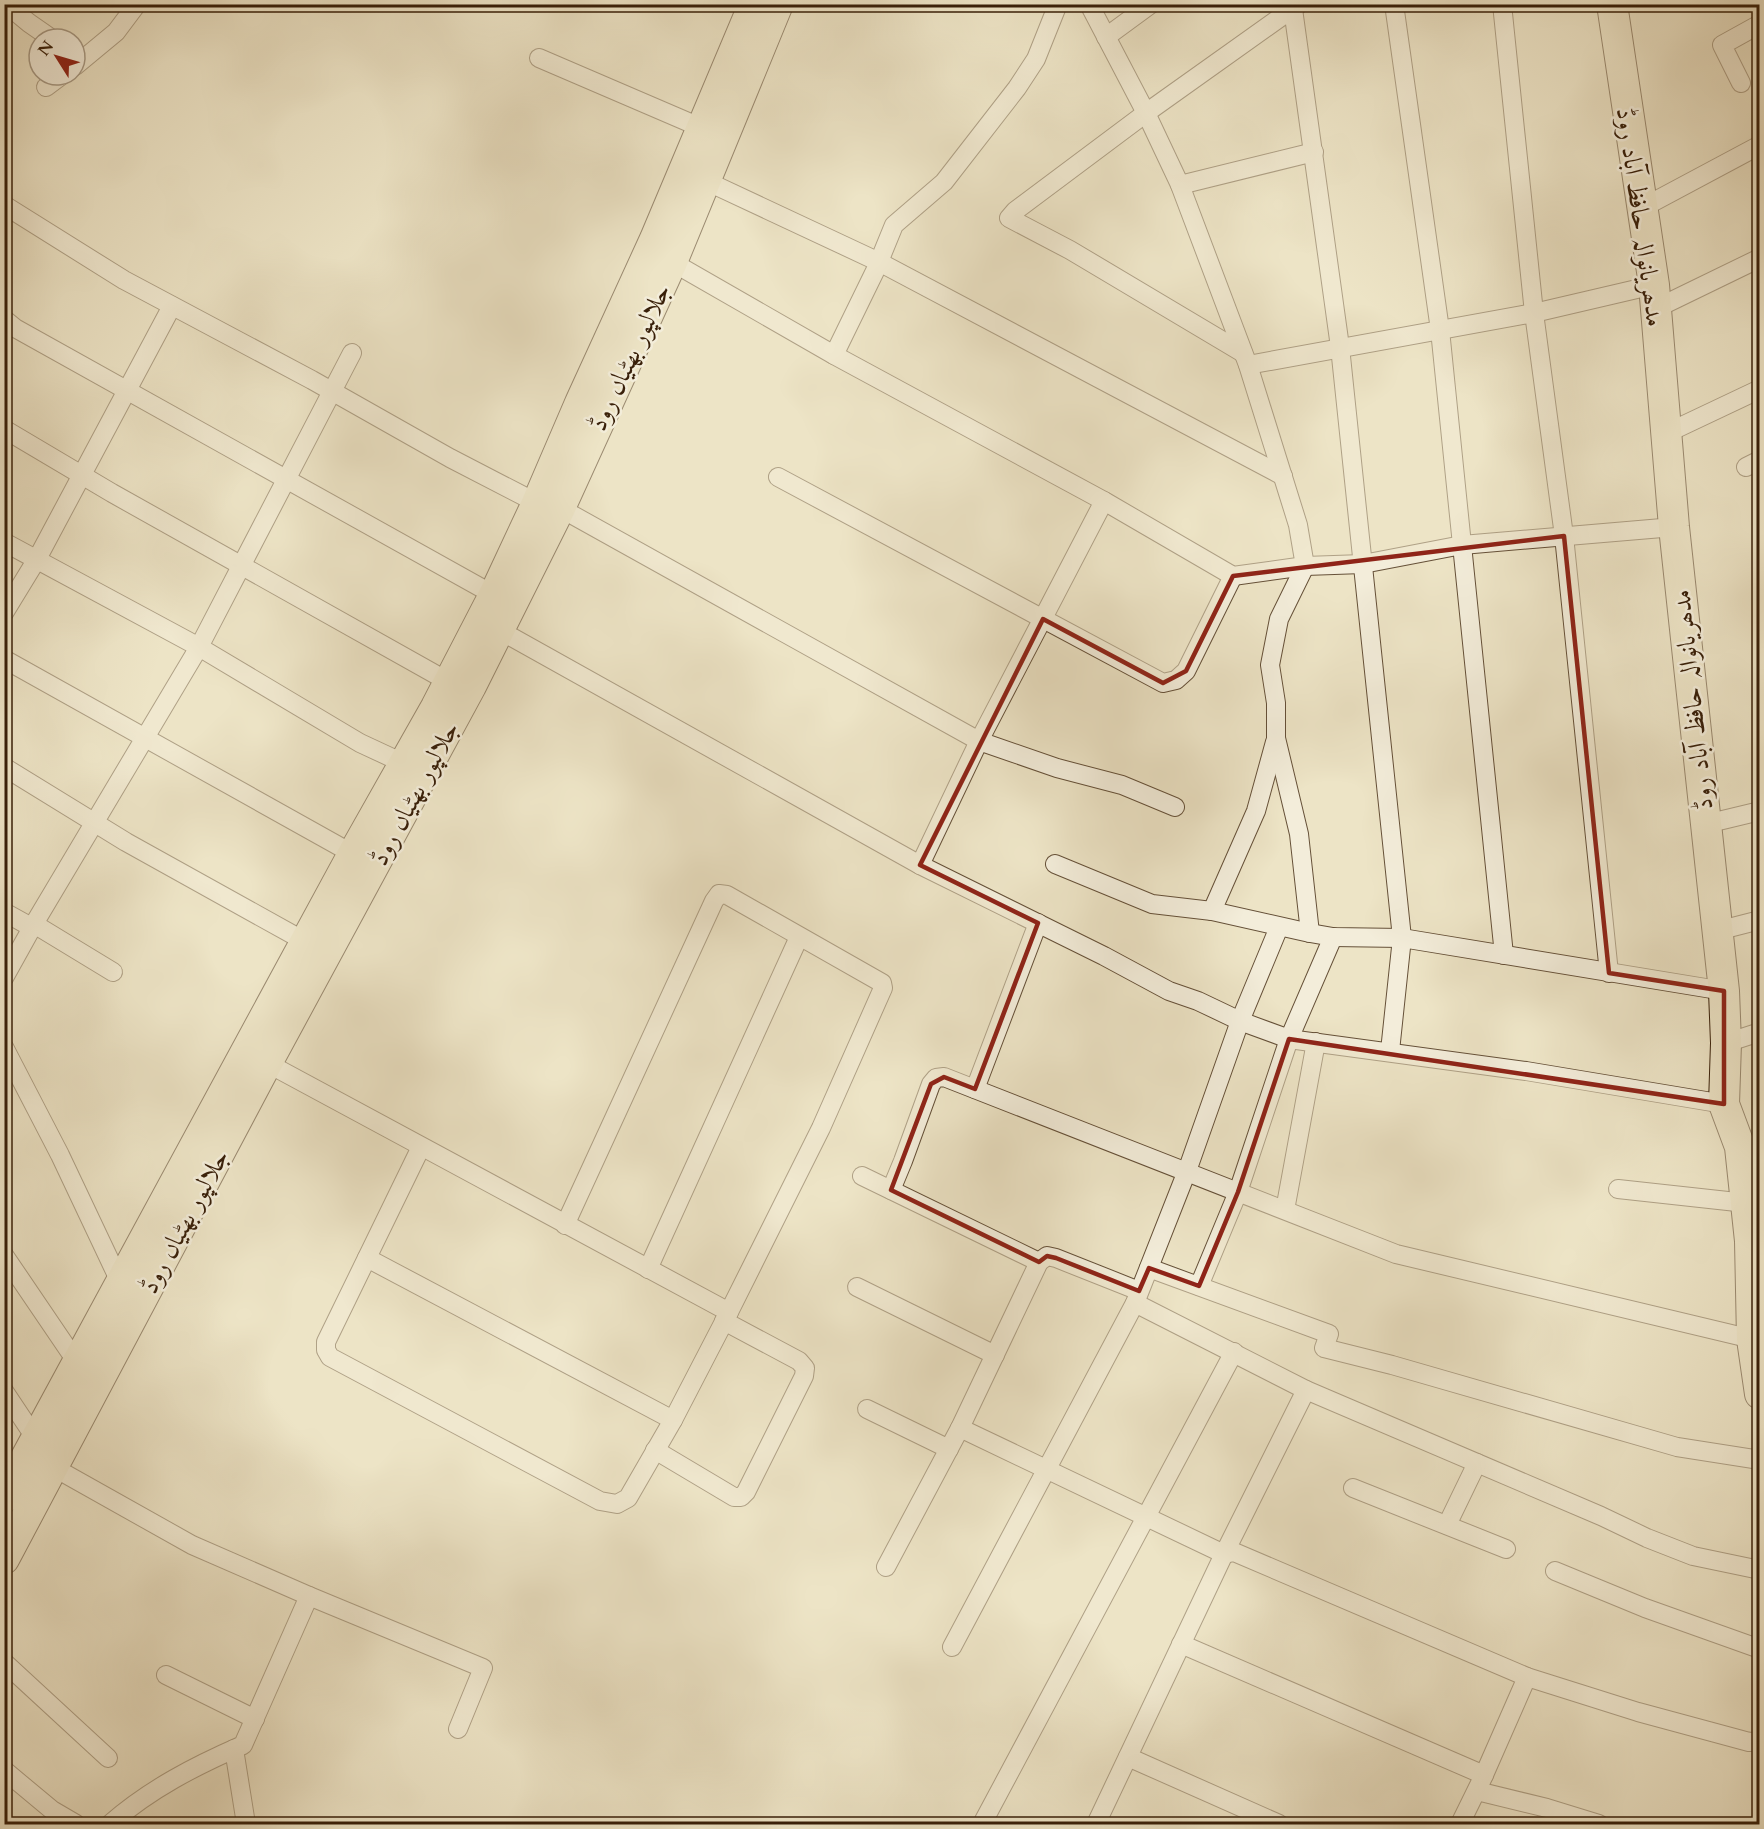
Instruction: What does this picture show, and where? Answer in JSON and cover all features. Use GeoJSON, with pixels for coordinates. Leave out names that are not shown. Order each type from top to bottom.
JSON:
{"type":"FeatureCollection","features":[{"type":"Feature","properties":{"kind":"main road","name":"جلالپور بھٹیاں روڈ"},"geometry":{"type":"LineString","coordinates":[[4,1559],[267,1063],[419,784],[499,630],[548,505],[580,403],[655,239],[754,4]]}},
{"type":"Feature","properties":{"kind":"main road","name":"جلالپور بھٹیاں روڈ"},"geometry":{"type":"LineString","coordinates":[[4,1498],[353,854],[449,682],[494,595],[548,505],[672,262],[778,4]]}},
{"type":"Feature","properties":{"kind":"main road","name":"مدھریانوالہ حافظ آباد روڈ"},"geometry":{"type":"LineString","coordinates":[[1612,4],[1655,297],[1674,527],[1724,991],[1726,1043],[1724,1104],[1750,1143],[1746,1203],[1755,1240],[1756,1338],[1760,1394]]}},
{"type":"Feature","properties":{"kind":"street"},"geometry":{"type":"LineString","coordinates":[[6,4],[35,27]]}},
{"type":"Feature","properties":{"kind":"street"},"geometry":{"type":"LineString","coordinates":[[87,53],[116,32],[137,4]]}},
{"type":"Feature","properties":{"kind":"street"},"geometry":{"type":"LineString","coordinates":[[834,355],[879,262],[894,225],[944,182],[1017,88],[1036,59],[1058,4]]}},
{"type":"Feature","properties":{"kind":"street"},"geometry":{"type":"LineString","coordinates":[[1089,4],[1146,112],[1180,185],[1246,359],[1298,525],[1305,566],[1279,619],[1270,665],[1276,703],[1276,738],[1299,834],[1310,933]]}},
{"type":"Feature","properties":{"kind":"street"},"geometry":{"type":"LineString","coordinates":[[1106,37],[1151,4]]}},
{"type":"Feature","properties":{"kind":"street"},"geometry":{"type":"LineString","coordinates":[[1394,4],[1440,330],[1504,955]]}},
{"type":"Feature","properties":{"kind":"street"},"geometry":{"type":"LineString","coordinates":[[1502,4],[1534,314],[1564,536],[1609,973]]}},
{"type":"Feature","properties":{"kind":"street"},"geometry":{"type":"LineString","coordinates":[[1390,1051],[1402,938],[1340,347],[1296,7],[1146,112],[1015,211],[1010,218],[1070,250],[1246,359],[1340,347],[1534,314],[1655,297],[1760,258]]}},
{"type":"Feature","properties":{"kind":"street"},"geometry":{"type":"LineString","coordinates":[[1741,82],[1722,45],[1760,24]]}},
{"type":"Feature","properties":{"kind":"street"},"geometry":{"type":"LineString","coordinates":[[539,58],[702,128]]}},
{"type":"Feature","properties":{"kind":"street"},"geometry":{"type":"LineString","coordinates":[[1642,208],[1760,145]]}},
{"type":"Feature","properties":{"kind":"street"},"geometry":{"type":"LineString","coordinates":[[1180,185],[1314,152]]}},
{"type":"Feature","properties":{"kind":"street"},"geometry":{"type":"LineString","coordinates":[[706,181],[879,262],[1283,476]]}},
{"type":"Feature","properties":{"kind":"street"},"geometry":{"type":"LineString","coordinates":[[4,205],[124,280],[450,458],[548,505],[979,741],[1057,768],[1122,785],[1175,807]]}},
{"type":"Feature","properties":{"kind":"street"},"geometry":{"type":"LineString","coordinates":[[672,262],[834,355],[1104,501],[1233,576],[1305,566],[1364,564],[1462,545],[1674,527]]}},
{"type":"Feature","properties":{"kind":"street"},"geometry":{"type":"LineString","coordinates":[[4,613],[37,559],[172,306]]}},
{"type":"Feature","properties":{"kind":"street"},"geometry":{"type":"LineString","coordinates":[[4,320],[494,595]]}},
{"type":"Feature","properties":{"kind":"street"},"geometry":{"type":"LineString","coordinates":[[4,978],[199,647],[351,353]]}},
{"type":"Feature","properties":{"kind":"street"},"geometry":{"type":"LineString","coordinates":[[1665,434],[1760,389]]}},
{"type":"Feature","properties":{"kind":"street"},"geometry":{"type":"LineString","coordinates":[[4,429],[241,566],[449,682]]}},
{"type":"Feature","properties":{"kind":"street"},"geometry":{"type":"LineString","coordinates":[[778,477],[1163,683],[1176,680],[1186,671],[1233,576]]}},
{"type":"Feature","properties":{"kind":"street"},"geometry":{"type":"LineString","coordinates":[[920,865],[979,741],[1104,501]]}},
{"type":"Feature","properties":{"kind":"street"},"geometry":{"type":"LineString","coordinates":[[4,542],[199,647],[360,743],[403,763]]}},
{"type":"Feature","properties":{"kind":"street"},"geometry":{"type":"LineString","coordinates":[[499,630],[920,865],[1169,991],[1198,1001],[1240,1022],[1289,1039],[1526,1071],[1724,1104]]}},
{"type":"Feature","properties":{"kind":"street"},"geometry":{"type":"LineString","coordinates":[[4,659],[353,854]]}},
{"type":"Feature","properties":{"kind":"street"},"geometry":{"type":"LineString","coordinates":[[1212,911],[1256,811],[1276,738]]}},
{"type":"Feature","properties":{"kind":"street"},"geometry":{"type":"LineString","coordinates":[[4,767],[126,842],[306,942]]}},
{"type":"Feature","properties":{"kind":"street"},"geometry":{"type":"LineString","coordinates":[[1706,824],[1760,811]]}},
{"type":"Feature","properties":{"kind":"street"},"geometry":{"type":"LineString","coordinates":[[1055,864],[1152,904],[1212,911],[1333,937],[1402,938],[1724,991]]}},
{"type":"Feature","properties":{"kind":"street"},"geometry":{"type":"LineString","coordinates":[[421,1147],[326,1342],[326,1350],[330,1357],[600,1501],[617,1504],[628,1498],[727,1316],[821,1128],[883,988],[882,983],[727,895],[719,894],[566,1225]]}},
{"type":"Feature","properties":{"kind":"street"},"geometry":{"type":"LineString","coordinates":[[4,912],[34,926],[113,972]]}},
{"type":"Feature","properties":{"kind":"street"},"geometry":{"type":"LineString","coordinates":[[1717,931],[1760,920]]}},
{"type":"Feature","properties":{"kind":"street"},"geometry":{"type":"LineString","coordinates":[[975,1089],[1038,923]]}},
{"type":"Feature","properties":{"kind":"street"},"geometry":{"type":"LineString","coordinates":[[952,1647],[1137,1297],[1187,1172],[1240,1022],[1279,927]]}},
{"type":"Feature","properties":{"kind":"street"},"geometry":{"type":"LineString","coordinates":[[648,1269],[799,937]]}},
{"type":"Feature","properties":{"kind":"street"},"geometry":{"type":"LineString","coordinates":[[1199,1286],[1238,1191],[1289,1039],[1333,937]]}},
{"type":"Feature","properties":{"kind":"street"},"geometry":{"type":"LineString","coordinates":[[1726,1043],[1760,1032]]}},
{"type":"Feature","properties":{"kind":"street"},"geometry":{"type":"LineString","coordinates":[[1285,1210],[1316,1042]]}},
{"type":"Feature","properties":{"kind":"street"},"geometry":{"type":"LineString","coordinates":[[4,1047],[65,1166],[121,1284]]}},
{"type":"Feature","properties":{"kind":"street"},"geometry":{"type":"LineString","coordinates":[[267,1063],[648,1269],[799,1360],[805,1368],[804,1376],[746,1492],[741,1497],[734,1497],[655,1450]]}},
{"type":"Feature","properties":{"kind":"street"},"geometry":{"type":"LineString","coordinates":[[891,1190],[931,1084],[936,1078],[944,1077],[1396,1254],[1756,1338]]}},
{"type":"Feature","properties":{"kind":"street"},"geometry":{"type":"LineString","coordinates":[[862,1176],[1039,1262]]}},
{"type":"Feature","properties":{"kind":"street"},"geometry":{"type":"LineString","coordinates":[[1618,1189],[1746,1203]]}},
{"type":"Feature","properties":{"kind":"street"},"geometry":{"type":"LineString","coordinates":[[4,1255],[78,1364]]}},
{"type":"Feature","properties":{"kind":"street"},"geometry":{"type":"LineString","coordinates":[[886,1567],[960,1428],[1039,1262],[1047,1256],[1056,1258],[1137,1297],[1306,1390],[1647,1538],[1693,1556],[1760,1570]]}},
{"type":"Feature","properties":{"kind":"street"},"geometry":{"type":"LineString","coordinates":[[367,1258],[672,1420]]}},
{"type":"Feature","properties":{"kind":"street"},"geometry":{"type":"LineString","coordinates":[[1149,1268],[1329,1334],[1324,1348],[1392,1365],[1677,1447],[1760,1460]]}},
{"type":"Feature","properties":{"kind":"street"},"geometry":{"type":"LineString","coordinates":[[857,1287],[995,1355]]}},
{"type":"Feature","properties":{"kind":"street"},"geometry":{"type":"LineString","coordinates":[[981,1824],[1234,1352]]}},
{"type":"Feature","properties":{"kind":"street"},"geometry":{"type":"LineString","coordinates":[[1096,1824],[1224,1554],[1306,1390]]}},
{"type":"Feature","properties":{"kind":"street"},"geometry":{"type":"LineString","coordinates":[[4,1391],[36,1440]]}},
{"type":"Feature","properties":{"kind":"street"},"geometry":{"type":"LineString","coordinates":[[867,1408],[949,1449]]}},
{"type":"Feature","properties":{"kind":"street"},"geometry":{"type":"LineString","coordinates":[[960,1428],[1224,1554],[1234,1552],[1527,1677],[1638,1712],[1749,1742],[1760,1741]]}},
{"type":"Feature","properties":{"kind":"street"},"geometry":{"type":"LineString","coordinates":[[1447,1525],[1477,1463]]}},
{"type":"Feature","properties":{"kind":"street"},"geometry":{"type":"LineString","coordinates":[[53,1467],[192,1545],[483,1668],[458,1729]]}},
{"type":"Feature","properties":{"kind":"street"},"geometry":{"type":"LineString","coordinates":[[1353,1488],[1506,1549]]}},
{"type":"Feature","properties":{"kind":"street"},"geometry":{"type":"LineString","coordinates":[[1555,1571],[1646,1608],[1760,1649]]}},
{"type":"Feature","properties":{"kind":"street"},"geometry":{"type":"LineString","coordinates":[[110,1824],[132,1805],[183,1773],[243,1745],[309,1596]]}},
{"type":"Feature","properties":{"kind":"street"},"geometry":{"type":"LineString","coordinates":[[1181,1644],[1480,1783],[1599,1824]]}},
{"type":"Feature","properties":{"kind":"street"},"geometry":{"type":"LineString","coordinates":[[4,1662],[108,1758]]}},
{"type":"Feature","properties":{"kind":"street"},"geometry":{"type":"LineString","coordinates":[[166,1675],[255,1719]]}},
{"type":"Feature","properties":{"kind":"street"},"geometry":{"type":"LineString","coordinates":[[1460,1824],[1527,1677]]}},
{"type":"Feature","properties":{"kind":"street"},"geometry":{"type":"LineString","coordinates":[[234,1749],[246,1824]]}},
{"type":"Feature","properties":{"kind":"street"},"geometry":{"type":"LineString","coordinates":[[1128,1757],[1279,1824]]}},
{"type":"Feature","properties":{"kind":"street"},"geometry":{"type":"LineString","coordinates":[[4,1770],[52,1810],[76,1824]]}},
{"type":"Feature","properties":{"kind":"highlighted area"},"geometry":{"type":"Polygon","coordinates":[[[1564,536],[1609,973],[1724,991],[1724,1104],[1289,1039],[1238,1192],[1199,1286],[1149,1268],[1139,1291],[1056,1258],[1047,1256],[1039,1262],[891,1190],[931,1084],[944,1077],[975,1089],[1038,923],[920,865],[1043,619],[1163,683],[1186,671],[1233,576],[1564,536]]]}}]}
